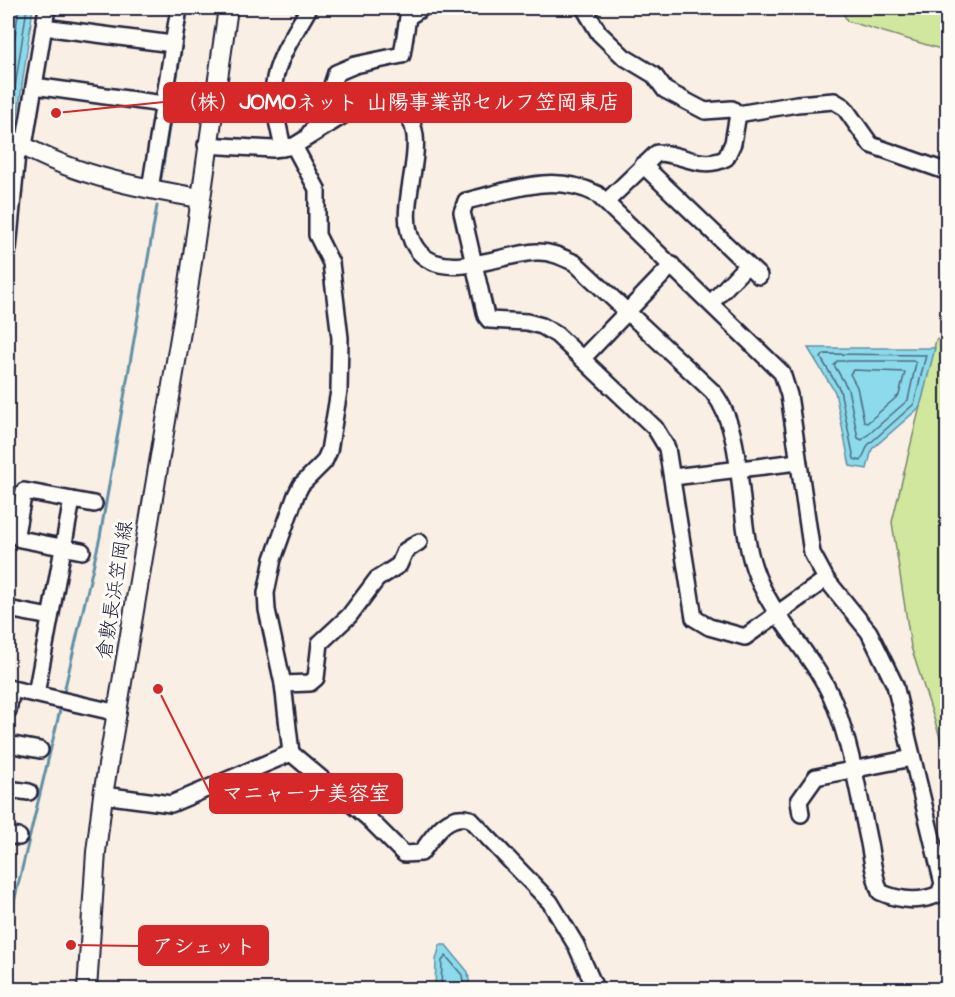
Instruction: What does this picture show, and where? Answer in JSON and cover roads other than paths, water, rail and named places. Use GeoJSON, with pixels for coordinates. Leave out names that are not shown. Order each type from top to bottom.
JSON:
{"type":"FeatureCollection","features":[{"type":"Feature","properties":{"kind":"main road","name":"倉敷長浜笠岡線"},"geometry":{"type":"LineString","coordinates":[[87,990],[96,852],[104,795],[188,290],[206,146],[228,8]]}},
{"type":"Feature","properties":{"kind":"main road"},"geometry":{"type":"LineString","coordinates":[[16,142],[71,169],[150,189],[200,198]]}},
{"type":"Feature","properties":{"kind":"street"},"geometry":{"type":"LineString","coordinates":[[8,249],[16,142],[34,86],[47,8]]}},
{"type":"Feature","properties":{"kind":"street"},"geometry":{"type":"LineString","coordinates":[[150,189],[179,8]]}},
{"type":"Feature","properties":{"kind":"street"},"geometry":{"type":"LineString","coordinates":[[309,8],[282,60],[274,81],[274,96],[294,145],[317,189],[317,236],[331,263],[340,338],[339,391],[329,451],[324,462],[301,485],[296,495],[273,559],[266,593],[267,610],[283,684],[291,753],[367,817],[396,849],[404,854],[421,853],[433,836],[452,818],[459,816],[470,819],[550,902],[576,945],[596,990]]}},
{"type":"Feature","properties":{"kind":"street"},"geometry":{"type":"LineString","coordinates":[[294,145],[321,118],[336,73],[355,65],[402,55],[408,17],[422,8]]}},
{"type":"Feature","properties":{"kind":"street"},"geometry":{"type":"LineString","coordinates":[[584,8],[599,33],[624,57],[654,75],[665,90],[705,111],[732,109],[738,114],[797,104],[834,101],[844,107],[871,145],[948,172]]}},
{"type":"Feature","properties":{"kind":"street"},"geometry":{"type":"LineString","coordinates":[[44,27],[172,44]]}},
{"type":"Feature","properties":{"kind":"street"},"geometry":{"type":"LineString","coordinates":[[34,86],[163,104]]}},
{"type":"Feature","properties":{"kind":"street"},"geometry":{"type":"LineString","coordinates":[[206,146],[294,145],[370,100],[391,102],[412,121],[416,137],[406,215],[410,240],[417,250],[434,263],[459,266],[474,263],[537,252],[552,253],[587,271],[722,402],[731,427],[749,551],[763,588],[779,612],[831,695],[844,730],[880,892],[913,901],[939,894],[943,884],[895,686],[869,633],[826,579],[812,553],[789,395],[782,373],[712,302],[606,202],[583,187],[549,182],[466,201],[462,212],[474,263],[489,320],[513,320],[542,326],[584,358],[655,428],[667,448],[694,618],[709,627],[745,637],[779,612],[826,579]]}},
{"type":"Feature","properties":{"kind":"street"},"geometry":{"type":"LineString","coordinates":[[606,202],[657,153],[681,156],[700,164],[709,164],[726,158],[733,143],[738,114]]}},
{"type":"Feature","properties":{"kind":"street"},"geometry":{"type":"LineString","coordinates":[[643,165],[759,276]]}},
{"type":"Feature","properties":{"kind":"street"},"geometry":{"type":"LineString","coordinates":[[584,358],[672,265]]}},
{"type":"Feature","properties":{"kind":"street"},"geometry":{"type":"LineString","coordinates":[[712,302],[747,265]]}},
{"type":"Feature","properties":{"kind":"street"},"geometry":{"type":"LineString","coordinates":[[673,477],[798,462]]}},
{"type":"Feature","properties":{"kind":"street"},"geometry":{"type":"LineString","coordinates":[[82,551],[20,539],[16,534],[24,491],[94,504]]}},
{"type":"Feature","properties":{"kind":"street"},"geometry":{"type":"LineString","coordinates":[[36,694],[72,500]]}},
{"type":"Feature","properties":{"kind":"street"},"geometry":{"type":"LineString","coordinates":[[283,684],[310,683],[316,678],[320,643],[349,616],[377,579],[399,565],[405,550],[419,542]]}},
{"type":"Feature","properties":{"kind":"street"},"geometry":{"type":"LineString","coordinates":[[8,609],[50,617]]}},
{"type":"Feature","properties":{"kind":"street"},"geometry":{"type":"LineString","coordinates":[[8,711],[10,688],[118,713]]}},
{"type":"Feature","properties":{"kind":"street"},"geometry":{"type":"LineString","coordinates":[[8,744],[40,750]]}},
{"type":"Feature","properties":{"kind":"street"},"geometry":{"type":"LineString","coordinates":[[104,795],[171,804],[291,753]]}},
{"type":"Feature","properties":{"kind":"street"},"geometry":{"type":"LineString","coordinates":[[801,814],[799,801],[816,777],[912,758]]}},
{"type":"Feature","properties":{"kind":"street"},"geometry":{"type":"LineString","coordinates":[[8,789],[29,792]]}},
{"type":"Feature","properties":{"kind":"water"},"geometry":{"type":"Polygon","coordinates":[[[8,8],[33,8],[11,163],[8,225],[8,8]]]}},
{"type":"Feature","properties":{"kind":"water"},"geometry":{"type":"Polygon","coordinates":[[[808,348],[935,348],[920,407],[872,449],[867,469],[850,466],[835,392],[808,348]]]}},
{"type":"Feature","properties":{"kind":"water"},"geometry":{"type":"Polygon","coordinates":[[[440,945],[446,945],[468,972],[470,989],[435,989],[436,960],[440,945]]]}},
{"type":"Feature","properties":{"kind":"waterway"},"geometry":{"type":"LineString","coordinates":[[161,178],[187,13],[191,8]]}},
{"type":"Feature","properties":{"kind":"waterway"},"geometry":{"type":"LineString","coordinates":[[63,696],[100,537],[157,206]]}},
{"type":"Feature","properties":{"kind":"waterway"},"geometry":{"type":"LineString","coordinates":[[8,927],[61,706]]}},
{"type":"Feature","properties":{"kind":"place","name":"（株）JOMOネット 山陽事業部セルフ笠岡東店"},"geometry":{"type":"Point","coordinates":[56,113]}},
{"type":"Feature","properties":{"kind":"place","name":"マニャーナ美容室"},"geometry":{"type":"Point","coordinates":[158,689]}},
{"type":"Feature","properties":{"kind":"place","name":"アシェット"},"geometry":{"type":"Point","coordinates":[71,945]}}]}
